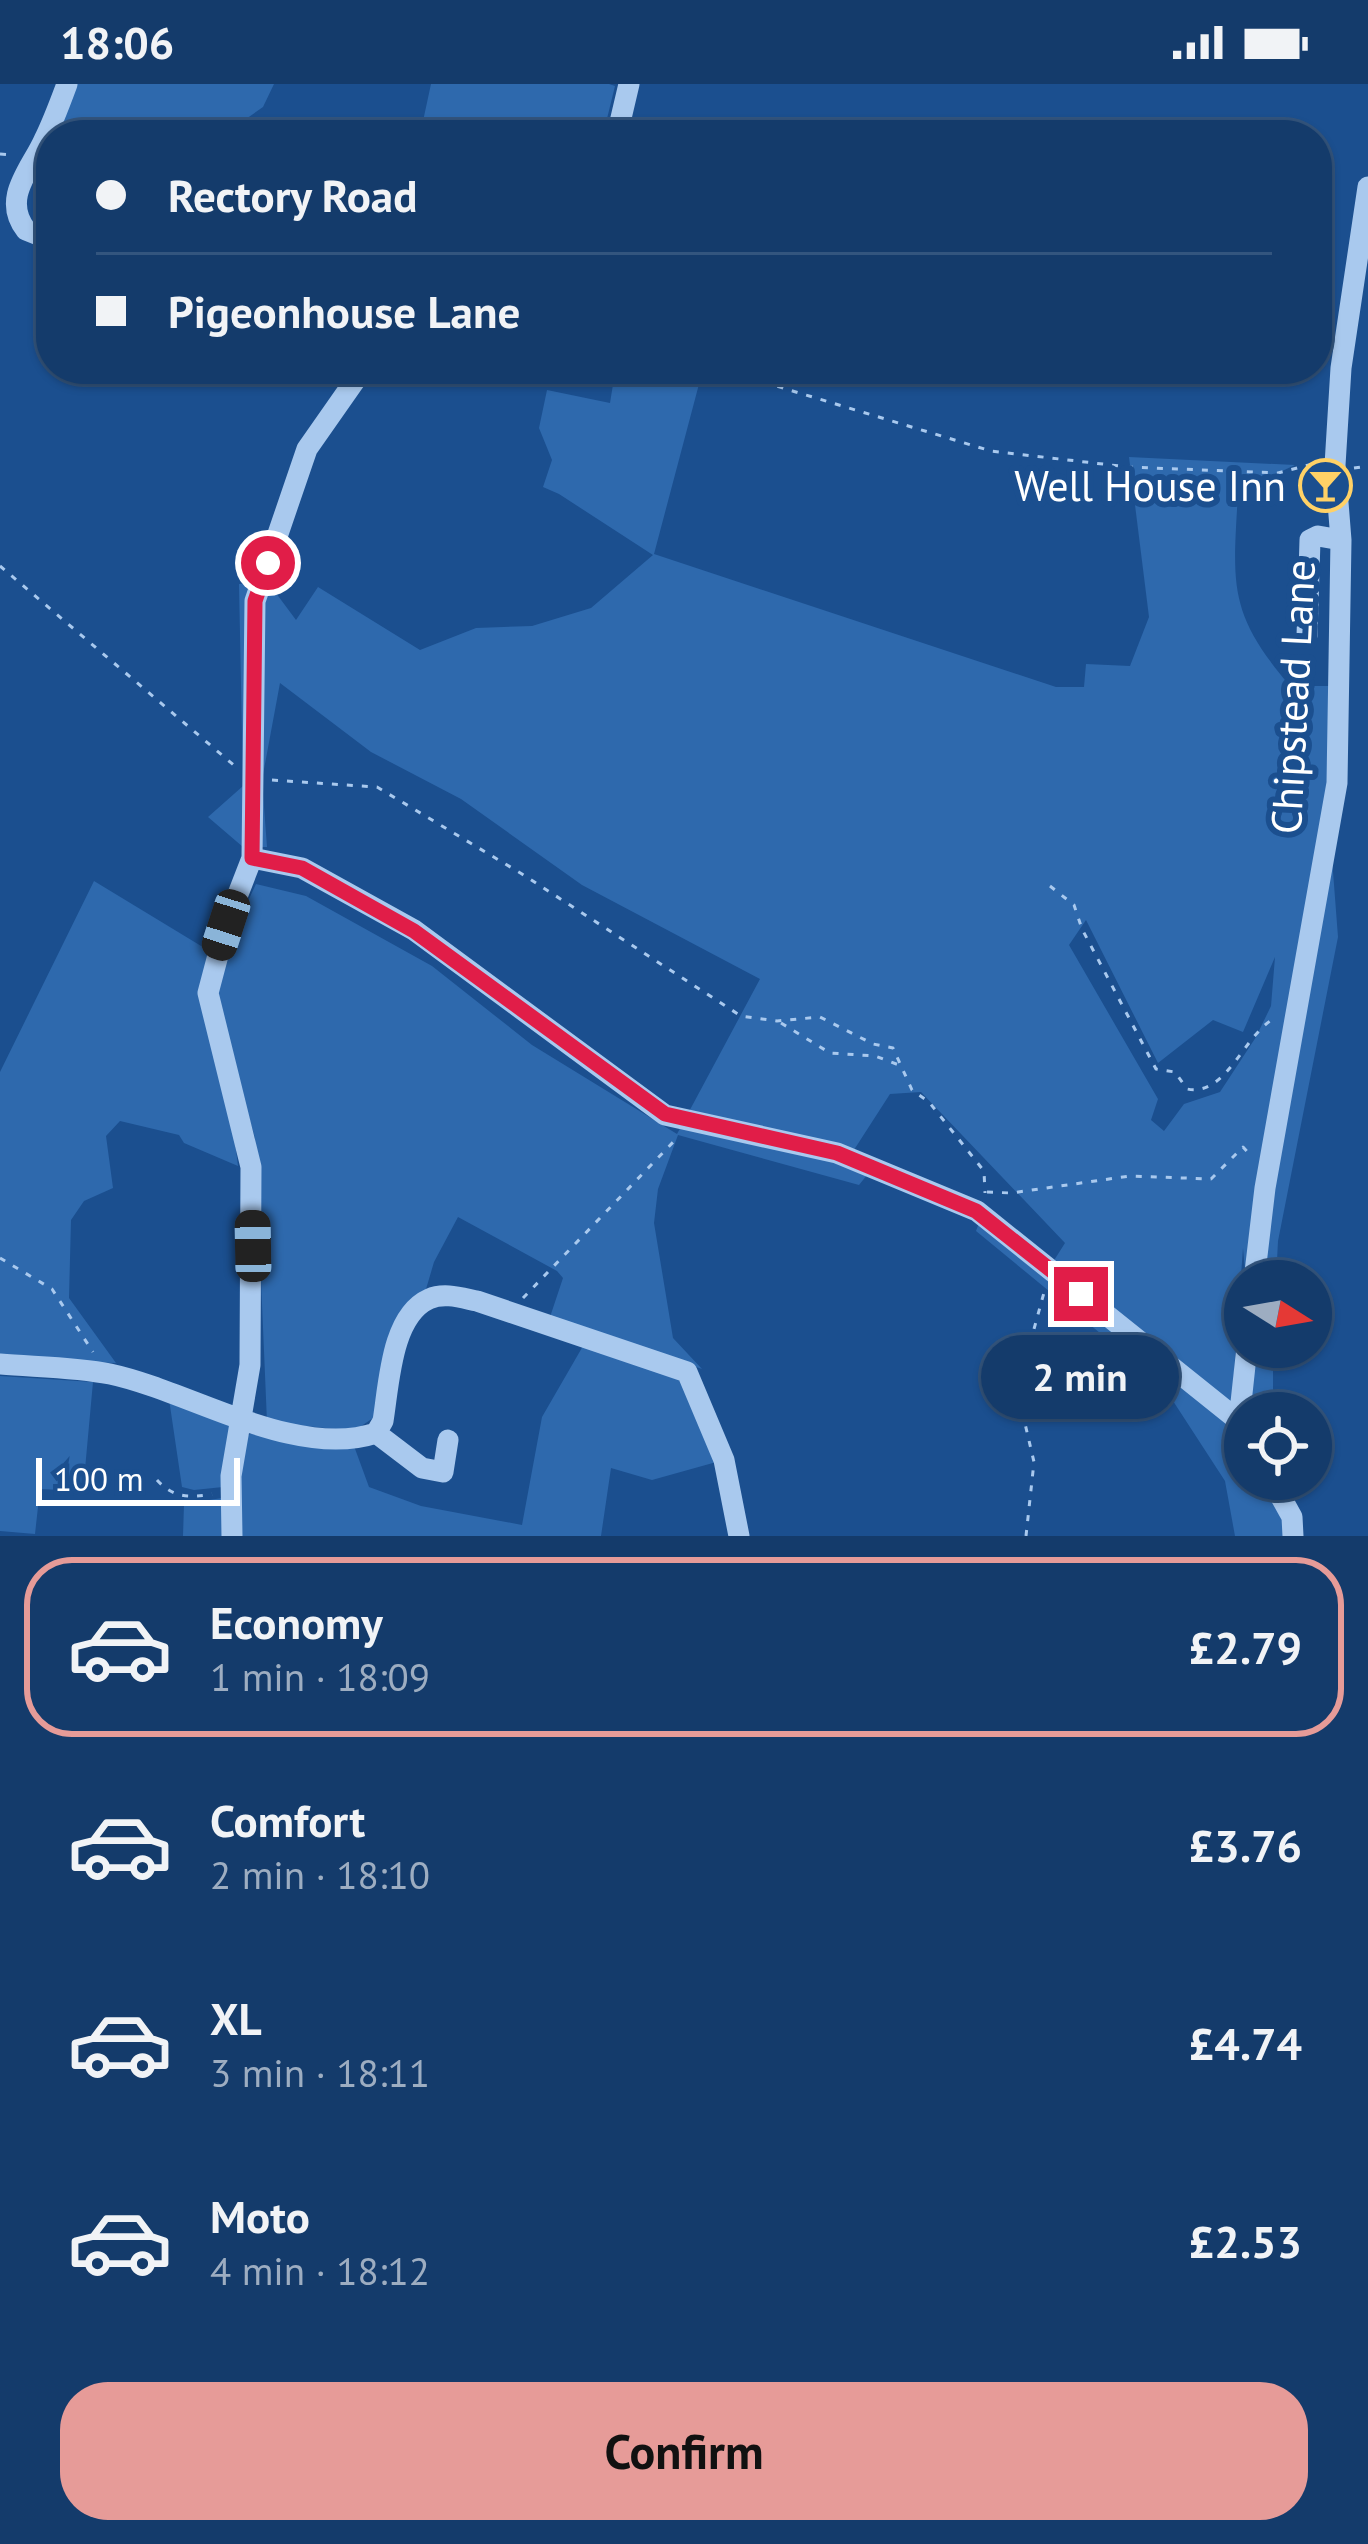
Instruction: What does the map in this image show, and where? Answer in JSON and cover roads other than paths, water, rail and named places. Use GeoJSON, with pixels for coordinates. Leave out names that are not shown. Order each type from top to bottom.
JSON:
{"type":"FeatureCollection","features":[{"type":"Feature","properties":{"kind":"street"},"geometry":{"type":"LineString","coordinates":[[52,120],[67,84]]}},
{"type":"Feature","properties":{"kind":"street"},"geometry":{"type":"LineString","coordinates":[[620,120],[629,84]]}},
{"type":"Feature","properties":{"kind":"street"},"geometry":{"type":"LineString","coordinates":[[36,157],[17,190],[16,205],[26,230],[36,234]]}},
{"type":"Feature","properties":{"kind":"street","name":"Chipstead Lane"},"geometry":{"type":"LineString","coordinates":[[1257,1260],[1267,1174],[1336,783],[1341,540],[1335,466],[1341,368],[1368,187]]}},
{"type":"Feature","properties":{"kind":"street"},"geometry":{"type":"LineString","coordinates":[[232,1536],[232,1491],[252,1330],[251,1167],[208,993],[211,972],[252,858],[255,601],[307,449],[352,384]]}},
{"type":"Feature","properties":{"kind":"street"},"geometry":{"type":"LineString","coordinates":[[1307,636],[1297,571],[1310,540],[1318,536],[1341,540]]}},
{"type":"Feature","properties":{"kind":"street"},"geometry":{"type":"LineString","coordinates":[[252,858],[302,868],[414,931],[665,1114],[837,1153],[976,1211],[1224,1412]]}},
{"type":"Feature","properties":{"kind":"street"},"geometry":{"type":"LineString","coordinates":[[0,1364],[107,1373],[313,1438],[361,1438],[376,1433],[382,1421],[410,1312],[431,1298],[446,1295],[687,1372],[724,1460],[739,1536]]}},
{"type":"Feature","properties":{"kind":"street"},"geometry":{"type":"LineString","coordinates":[[376,1433],[431,1472],[443,1472],[448,1440]]}},
{"type":"Feature","properties":{"kind":"street"},"geometry":{"type":"LineString","coordinates":[[1283,1500],[1292,1516],[1293,1536]]}},
{"type":"Feature","properties":{"kind":"place","name":"Well House Inn"},"geometry":{"type":"Point","coordinates":[1325,486]}}]}
